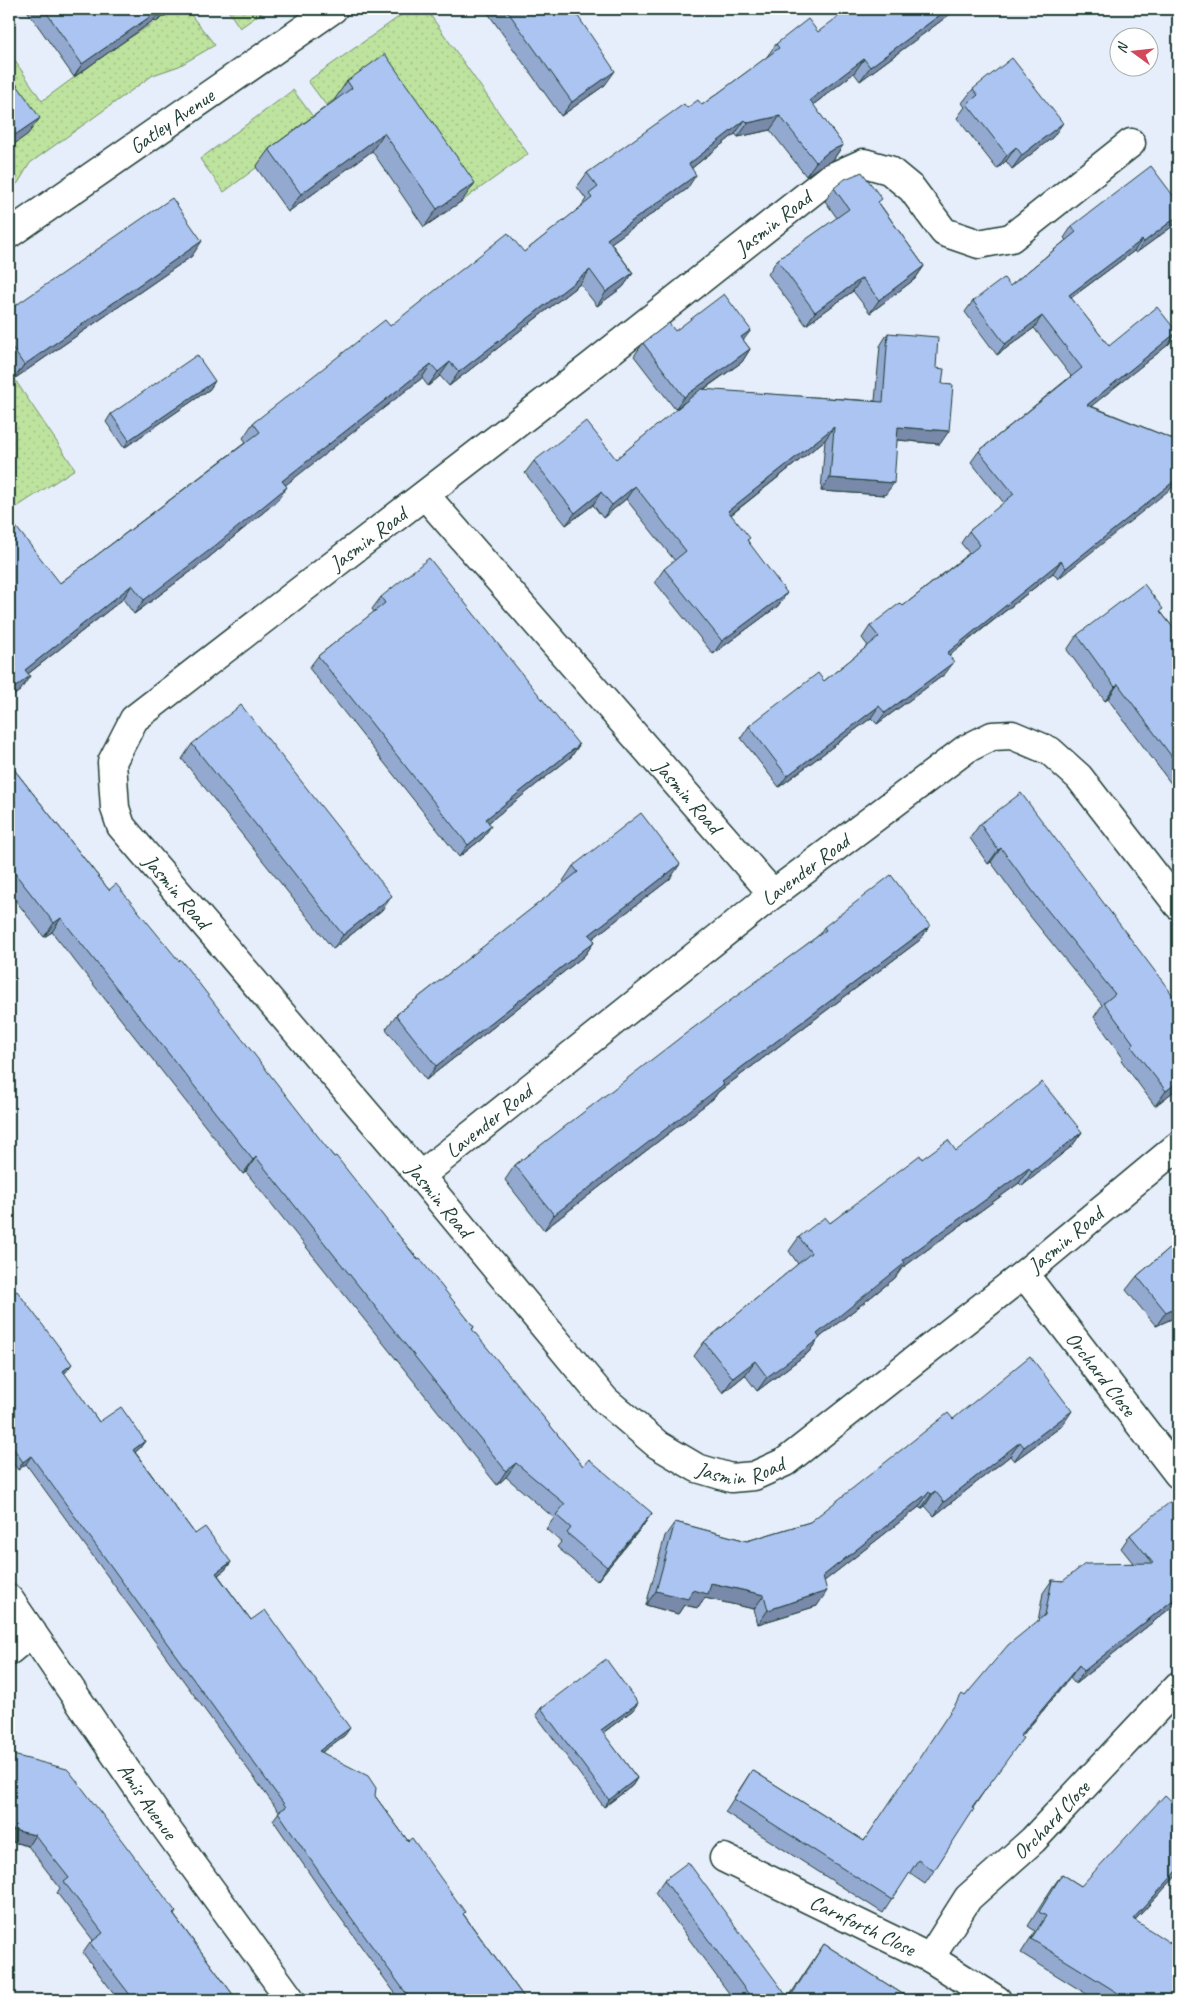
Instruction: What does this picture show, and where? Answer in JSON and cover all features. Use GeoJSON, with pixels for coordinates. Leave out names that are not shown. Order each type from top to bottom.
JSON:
{"type":"FeatureCollection","features":[{"type":"Feature","properties":{"kind":"street","name":"Gatley Avenue"},"geometry":{"type":"LineString","coordinates":[[9,234],[333,9]]}},
{"type":"Feature","properties":{"kind":"street","name":"Jasmin Road"},"geometry":{"type":"LineString","coordinates":[[1131,143],[1011,238],[979,244],[944,232],[912,189],[889,170],[864,163],[828,179],[425,495],[134,719],[112,762],[114,808],[121,826],[420,1176],[605,1400],[658,1445],[696,1468],[731,1478],[754,1476],[785,1462],[1024,1274],[1178,1146]]}},
{"type":"Feature","properties":{"kind":"street","name":"Jasmin Road"},"geometry":{"type":"LineString","coordinates":[[425,495],[773,894]]}},
{"type":"Feature","properties":{"kind":"street","name":"Lavender Road"},"geometry":{"type":"LineString","coordinates":[[420,1176],[773,894],[966,749],[992,736],[1012,734],[1050,751],[1079,777],[1178,905]]}},
{"type":"Feature","properties":{"kind":"street","name":"Orchard Close"},"geometry":{"type":"LineString","coordinates":[[1024,1274],[1178,1474]]}},
{"type":"Feature","properties":{"kind":"street","name":"Amis Avenue"},"geometry":{"type":"LineString","coordinates":[[9,1599],[158,1817],[291,2000]]}},
{"type":"Feature","properties":{"kind":"street"},"geometry":{"type":"LineString","coordinates":[[9,1651],[32,1632]]}},
{"type":"Feature","properties":{"kind":"street","name":"Orchard Close"},"geometry":{"type":"LineString","coordinates":[[930,1958],[968,1898],[1033,1840],[1178,1686]]}},
{"type":"Feature","properties":{"kind":"street","name":"Carnforth Close"},"geometry":{"type":"LineString","coordinates":[[724,1858],[930,1958],[996,2000]]}},
{"type":"Feature","properties":{"kind":"green space"},"geometry":{"type":"Polygon","coordinates":[[[175,9],[186,9],[215,45],[179,66],[153,75],[30,163],[18,183],[9,190],[9,148],[28,134],[9,107],[9,52],[42,101],[117,46],[175,9]]]}},
{"type":"Feature","properties":{"kind":"green space"},"geometry":{"type":"Polygon","coordinates":[[[227,9],[267,9],[240,28],[227,9]]]}},
{"type":"Feature","properties":{"kind":"green space"},"geometry":{"type":"Polygon","coordinates":[[[410,9],[426,9],[528,154],[462,201],[372,73],[326,105],[308,81],[410,9]]]}},
{"type":"Feature","properties":{"kind":"green space"},"geometry":{"type":"Polygon","coordinates":[[[293,90],[317,122],[224,192],[200,159],[293,90]]]}},
{"type":"Feature","properties":{"kind":"green space"},"geometry":{"type":"Polygon","coordinates":[[[9,371],[75,469],[9,512],[9,371]]]}},
{"type":"Feature","properties":{"kind":"building"},"geometry":{"type":"Polygon","coordinates":[[[44,9],[161,9],[82,64],[44,9]]]}},
{"type":"Feature","properties":{"kind":"building"},"geometry":{"type":"Polygon","coordinates":[[[506,9],[573,9],[615,71],[572,102],[506,9]]]}},
{"type":"Feature","properties":{"kind":"building"},"geometry":{"type":"Polygon","coordinates":[[[848,9],[948,9],[870,67],[864,59],[810,100],[843,145],[828,152],[816,162],[780,116],[748,123],[745,120],[689,164],[696,175],[607,239],[633,273],[606,292],[590,270],[459,372],[450,362],[438,372],[431,364],[282,481],[287,487],[211,549],[144,600],[132,585],[25,670],[30,676],[9,692],[9,518],[60,583],[260,432],[253,423],[385,320],[390,326],[508,233],[524,252],[592,198],[589,194],[598,187],[587,173],[684,104],[687,108],[698,100],[702,105],[779,48],[776,44],[808,19],[818,32],[848,9]]]}},
{"type":"Feature","properties":{"kind":"building"},"geometry":{"type":"Polygon","coordinates":[[[385,54],[475,183],[437,209],[384,133],[301,194],[269,149],[352,88],[347,81],[385,54]]]}},
{"type":"Feature","properties":{"kind":"building"},"geometry":{"type":"Polygon","coordinates":[[[1012,58],[1063,123],[1022,155],[1016,147],[1007,155],[967,104],[978,95],[973,89],[1012,58]]]}},
{"type":"Feature","properties":{"kind":"building"},"geometry":{"type":"Polygon","coordinates":[[[15,82],[40,118],[9,139],[9,87],[15,82]]]}},
{"type":"Feature","properties":{"kind":"building"},"geometry":{"type":"Polygon","coordinates":[[[1151,166],[1178,202],[1178,216],[1144,242],[1142,240],[1069,295],[1109,346],[1157,307],[1177,332],[1087,405],[1178,441],[1178,478],[1066,568],[1061,561],[947,653],[954,662],[885,713],[879,706],[787,776],[749,726],[818,673],[824,681],[879,637],[870,626],[900,603],[903,606],[980,545],[969,531],[1014,494],[979,451],[1082,368],[1042,316],[1005,344],[973,301],[1004,278],[1010,286],[1076,232],[1072,226],[1151,166]]]}},
{"type":"Feature","properties":{"kind":"building"},"geometry":{"type":"Polygon","coordinates":[[[862,172],[882,199],[878,202],[924,266],[879,300],[862,278],[815,312],[777,260],[849,209],[834,188],[845,179],[862,172]]]}},
{"type":"Feature","properties":{"kind":"building"},"geometry":{"type":"Polygon","coordinates":[[[172,198],[202,241],[24,365],[9,343],[9,310],[172,198]]]}},
{"type":"Feature","properties":{"kind":"building"},"geometry":{"type":"Polygon","coordinates":[[[724,294],[751,330],[741,337],[750,349],[684,397],[643,343],[669,323],[675,331],[724,294]]]}},
{"type":"Feature","properties":{"kind":"building"},"geometry":{"type":"Polygon","coordinates":[[[888,333],[938,337],[936,368],[944,369],[942,384],[953,385],[949,431],[898,427],[894,483],[830,478],[834,427],[728,511],[750,538],[747,540],[787,593],[722,641],[664,569],[686,551],[635,486],[612,505],[601,492],[575,513],[534,461],[586,421],[616,459],[701,389],[883,402],[888,333]]]}},
{"type":"Feature","properties":{"kind":"building"},"geometry":{"type":"Polygon","coordinates":[[[197,355],[215,381],[129,440],[111,414],[197,355]]]}},
{"type":"Feature","properties":{"kind":"building"},"geometry":{"type":"Polygon","coordinates":[[[429,558],[579,745],[486,819],[491,826],[468,845],[318,656],[385,603],[381,597],[429,558]]]}},
{"type":"Feature","properties":{"kind":"building"},"geometry":{"type":"Polygon","coordinates":[[[1144,584],[1163,609],[1160,611],[1178,634],[1178,765],[1118,684],[1115,687],[1077,635],[1144,584]]]}},
{"type":"Feature","properties":{"kind":"building"},"geometry":{"type":"Polygon","coordinates":[[[241,705],[392,896],[343,935],[192,744],[241,705]]]}},
{"type":"Feature","properties":{"kind":"building"},"geometry":{"type":"Polygon","coordinates":[[[9,763],[109,890],[116,884],[179,961],[180,959],[334,1157],[336,1156],[418,1260],[420,1259],[474,1327],[472,1329],[583,1466],[589,1459],[652,1513],[607,1567],[567,1533],[571,1528],[556,1515],[565,1504],[516,1463],[506,1471],[256,1157],[253,1160],[61,918],[54,923],[9,866],[9,763]]]}},
{"type":"Feature","properties":{"kind":"building"},"geometry":{"type":"Polygon","coordinates":[[[1021,793],[1178,1002],[1178,1082],[1166,1091],[1131,1046],[1134,1044],[1104,1003],[1115,994],[1040,901],[1001,848],[998,850],[980,824],[1021,793]]]}},
{"type":"Feature","properties":{"kind":"building"},"geometry":{"type":"Polygon","coordinates":[[[641,813],[680,864],[589,935],[595,941],[436,1066],[396,1015],[578,872],[573,866],[641,813]]]}},
{"type":"Feature","properties":{"kind":"building"},"geometry":{"type":"Polygon","coordinates":[[[891,875],[930,926],[722,1082],[724,1084],[554,1215],[515,1165],[681,1037],[826,930],[824,927],[891,875]]]}},
{"type":"Feature","properties":{"kind":"building"},"geometry":{"type":"Polygon","coordinates":[[[1042,1082],[1082,1132],[1032,1172],[1029,1168],[903,1260],[905,1263],[817,1334],[820,1338],[767,1377],[755,1361],[733,1378],[704,1342],[811,1253],[799,1237],[825,1217],[830,1223],[920,1155],[922,1159],[948,1140],[956,1151],[1042,1082]]]}},
{"type":"Feature","properties":{"kind":"building"},"geometry":{"type":"Polygon","coordinates":[[[1178,1241],[1178,1306],[1166,1312],[1137,1276],[1178,1241]]]}},
{"type":"Feature","properties":{"kind":"building"},"geometry":{"type":"Polygon","coordinates":[[[9,1286],[14,1293],[17,1291],[72,1364],[63,1371],[99,1422],[121,1407],[145,1441],[133,1450],[195,1534],[205,1527],[231,1562],[216,1573],[251,1620],[265,1610],[350,1728],[319,1751],[368,1776],[376,1788],[375,1796],[408,1841],[412,1838],[465,1912],[463,1914],[526,2000],[411,2000],[334,1894],[278,1812],[286,1807],[31,1456],[23,1462],[9,1442],[9,1286]]]}},
{"type":"Feature","properties":{"kind":"building"},"geometry":{"type":"Polygon","coordinates":[[[1030,1356],[1072,1411],[1024,1447],[1020,1442],[944,1502],[935,1491],[931,1494],[929,1492],[823,1576],[827,1591],[768,1610],[764,1595],[711,1583],[708,1594],[692,1590],[688,1599],[656,1591],[675,1522],[747,1541],[810,1522],[948,1413],[953,1419],[1030,1356]]]}},
{"type":"Feature","properties":{"kind":"building"},"geometry":{"type":"Polygon","coordinates":[[[1176,1497],[1178,1500],[1178,1596],[1084,1671],[1079,1665],[1020,1736],[1023,1738],[972,1808],[974,1809],[934,1871],[918,1860],[892,1900],[734,1799],[752,1770],[864,1841],[962,1694],[965,1696],[1008,1645],[1045,1615],[1052,1580],[1063,1581],[1085,1564],[1153,1563],[1130,1535],[1176,1497]]]}},
{"type":"Feature","properties":{"kind":"building"},"geometry":{"type":"Polygon","coordinates":[[[606,1659],[638,1703],[601,1730],[637,1778],[609,1800],[541,1708],[606,1659]]]}},
{"type":"Feature","properties":{"kind":"building"},"geometry":{"type":"Polygon","coordinates":[[[9,1754],[67,1769],[70,1772],[176,1912],[173,1914],[237,2000],[134,2000],[90,1943],[103,1933],[64,1882],[69,1878],[35,1835],[9,1829],[9,1754]]]}},
{"type":"Feature","properties":{"kind":"building"},"geometry":{"type":"Polygon","coordinates":[[[1165,1795],[1178,1807],[1178,1870],[1133,1919],[1178,1948],[1178,2000],[1126,2000],[1118,1993],[1031,1939],[1046,1916],[1039,1912],[1062,1874],[1081,1886],[1165,1795]]]}},
{"type":"Feature","properties":{"kind":"building"},"geometry":{"type":"Polygon","coordinates":[[[688,1862],[789,1999],[824,1944],[912,2000],[753,2000],[664,1880],[688,1862]]]}}]}
